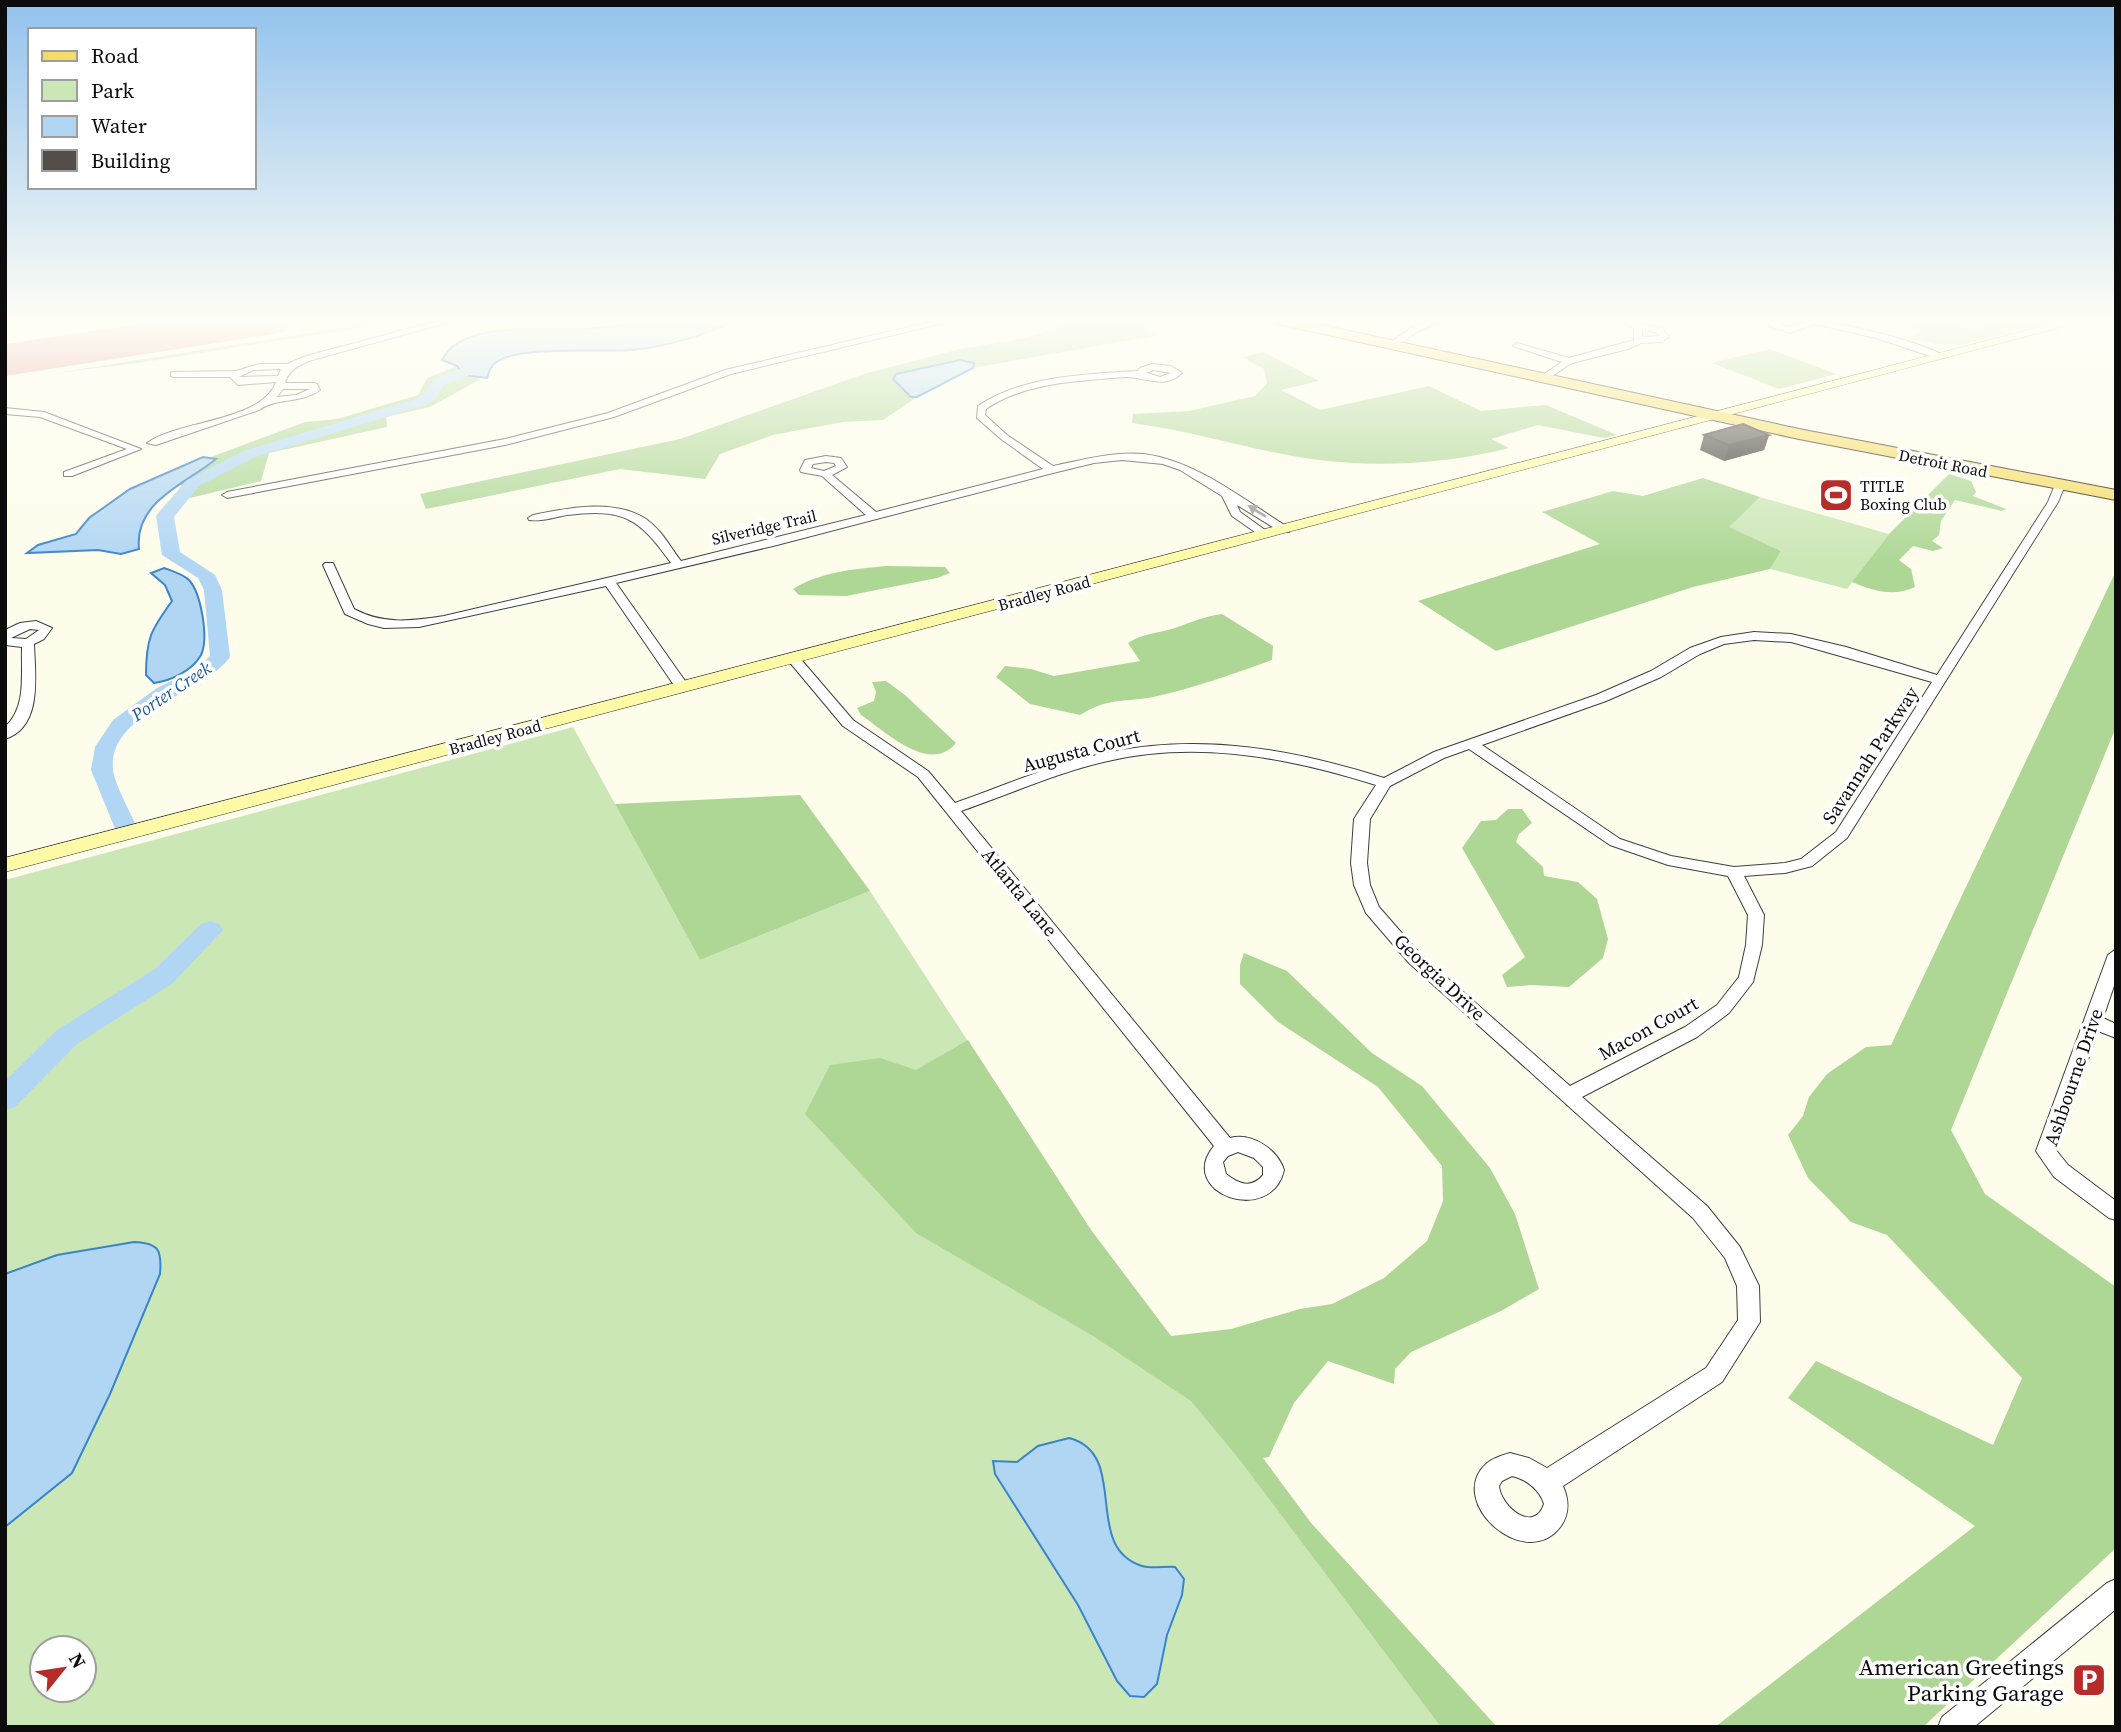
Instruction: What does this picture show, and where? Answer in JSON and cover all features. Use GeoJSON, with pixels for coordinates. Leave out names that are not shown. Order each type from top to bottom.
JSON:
{"type":"FeatureCollection","features":[{"type":"Feature","properties":{"kind":"main road","name":"Detroit Road"},"geometry":{"type":"LineString","coordinates":[[1647,401],[2116,495]]}},
{"type":"Feature","properties":{"kind":"street"},"geometry":{"type":"LineString","coordinates":[[182,433],[256,408],[268,401]]}},
{"type":"Feature","properties":{"kind":"street"},"geometry":{"type":"LineString","coordinates":[[227,495],[530,436],[611,415],[650,401]]}},
{"type":"Feature","properties":{"kind":"street"},"geometry":{"type":"LineString","coordinates":[[988,401],[981,408],[980,416],[1004,437],[1051,470]]}},
{"type":"Feature","properties":{"kind":"street","name":"Bradley Road"},"geometry":{"type":"LineString","coordinates":[[5,865],[1776,401]]}},
{"type":"Feature","properties":{"kind":"street"},"geometry":{"type":"LineString","coordinates":[[5,411],[41,414],[136,449],[68,474]]}},
{"type":"Feature","properties":{"kind":"street","name":"Silveridge Trail"},"geometry":{"type":"LineString","coordinates":[[329,565],[349,611],[374,623],[401,627],[444,620],[677,563],[769,544],[1094,460],[1142,457],[1184,468],[1227,497],[1250,507],[1285,530]]}},
{"type":"Feature","properties":{"kind":"street"},"geometry":{"type":"LineString","coordinates":[[825,474],[873,516]]}},
{"type":"Feature","properties":{"kind":"street","name":"Savannah Parkway"},"geometry":{"type":"LineString","coordinates":[[1470,743],[1615,842],[1668,860],[1734,872],[1785,868],[1806,863],[1842,835],[2053,502],[2060,485]]}},
{"type":"Feature","properties":{"kind":"street","name":"Silveridge Trail"},"geometry":{"type":"LineString","coordinates":[[1227,497],[1236,514],[1266,535]]}},
{"type":"Feature","properties":{"kind":"street"},"geometry":{"type":"LineString","coordinates":[[533,519],[584,511],[631,515],[653,530],[677,563]]}},
{"type":"Feature","properties":{"kind":"street"},"geometry":{"type":"LineString","coordinates":[[609,581],[682,688]]}},
{"type":"Feature","properties":{"kind":"street"},"geometry":{"type":"LineString","coordinates":[[40,625],[46,628],[40,637],[28,642],[14,643],[5,638],[15,629],[40,625]]}},
{"type":"Feature","properties":{"kind":"street","name":"Georgia Drive"},"geometry":{"type":"LineString","coordinates":[[1547,1482],[1714,1375],[1749,1322],[1748,1286],[1733,1253],[1700,1212],[1571,1094],[1415,959],[1372,909],[1360,874],[1362,818],[1385,783],[1439,755],[1601,698],[1656,674],[1695,651],[1721,641],[1754,636],[1791,638],[1841,649],[1940,680]]}},
{"type":"Feature","properties":{"kind":"street"},"geometry":{"type":"LineString","coordinates":[[5,735],[22,719],[28,698],[28,642]]}},
{"type":"Feature","properties":{"kind":"street","name":"Atlanta Lane"},"geometry":{"type":"LineString","coordinates":[[793,659],[848,723],[923,774],[1226,1147]]}},
{"type":"Feature","properties":{"kind":"street","name":"Augusta Court"},"geometry":{"type":"LineString","coordinates":[[953,809],[1069,768],[1130,752],[1193,746],[1267,751],[1327,764],[1385,783]]}},
{"type":"Feature","properties":{"kind":"street","name":"Macon Court"},"geometry":{"type":"LineString","coordinates":[[1571,1094],[1691,1032],[1723,1009],[1747,978],[1755,945],[1756,915],[1734,872]]}},
{"type":"Feature","properties":{"kind":"street","name":"Ashbourne Drive"},"geometry":{"type":"LineString","coordinates":[[2116,955],[2046,1151],[2061,1171],[2116,1212]]}},
{"type":"Feature","properties":{"kind":"street"},"geometry":{"type":"LineString","coordinates":[[2092,1020],[2116,1032]]}},
{"type":"Feature","properties":{"kind":"street"},"geometry":{"type":"LineString","coordinates":[[1952,1727],[2116,1592]]}},
{"type":"Feature","properties":{"kind":"green space"},"geometry":{"type":"Polygon","coordinates":[[[398,401],[441,401],[430,407],[386,417],[387,427],[269,453],[261,481],[190,498],[171,472],[305,422],[337,419],[398,401]]]}},
{"type":"Feature","properties":{"kind":"green space"},"geometry":{"type":"Polygon","coordinates":[[[788,401],[911,401],[883,420],[843,422],[773,435],[720,454],[705,479],[620,469],[426,509],[420,494],[680,439],[788,401]]]}},
{"type":"Feature","properties":{"kind":"green space"},"geometry":{"type":"Polygon","coordinates":[[[1234,401],[1302,401],[1320,410],[1362,401],[1460,401],[1481,411],[1546,405],[1617,435],[1604,438],[1538,425],[1491,439],[1509,448],[1461,458],[1385,464],[1311,459],[1132,423],[1133,414],[1189,411],[1234,401]]]}},
{"type":"Feature","properties":{"kind":"green space"},"geometry":{"type":"Polygon","coordinates":[[[1949,474],[1971,481],[1976,492],[1973,496],[2006,509],[2002,511],[1955,500],[1941,521],[1939,535],[1932,541],[1943,548],[1933,551],[1913,546],[1899,560],[1911,569],[1915,587],[1899,592],[1884,592],[1852,582],[1889,534],[1949,474]]]}},
{"type":"Feature","properties":{"kind":"green space"},"geometry":{"type":"Polygon","coordinates":[[[1703,478],[1760,497],[1729,527],[1781,551],[1770,569],[1693,587],[1496,651],[1418,601],[1600,544],[1542,512],[1613,491],[1643,496],[1703,478]]]}},
{"type":"Feature","properties":{"kind":"green space"},"geometry":{"type":"Polygon","coordinates":[[[1760,497],[1889,534],[1847,589],[1770,569],[1781,551],[1728,527],[1760,497]]]}},
{"type":"Feature","properties":{"kind":"green space"},"geometry":{"type":"Polygon","coordinates":[[[886,566],[945,567],[950,573],[846,596],[799,595],[793,589],[826,575],[886,566]]]}},
{"type":"Feature","properties":{"kind":"green space"},"geometry":{"type":"Polygon","coordinates":[[[2116,571],[2116,727],[1951,1130],[1985,1194],[2116,1287],[2116,1548],[1923,1727],[1715,1727],[1975,1526],[1788,1398],[1816,1361],[1993,1445],[2022,1378],[1887,1235],[1851,1222],[1808,1178],[1788,1135],[1803,1116],[1809,1097],[1827,1074],[1866,1047],[1891,1045],[2116,571]]]}},
{"type":"Feature","properties":{"kind":"green space"},"geometry":{"type":"Polygon","coordinates":[[[1222,614],[1273,646],[1272,660],[1168,693],[1099,705],[1080,715],[1030,704],[996,677],[1005,666],[1031,669],[1054,676],[1140,661],[1128,643],[1133,640],[1222,614]]]}},
{"type":"Feature","properties":{"kind":"green space"},"geometry":{"type":"Polygon","coordinates":[[[886,681],[905,695],[956,743],[945,752],[934,755],[921,753],[895,740],[861,715],[857,708],[874,701],[876,692],[872,682],[886,681]]]}},
{"type":"Feature","properties":{"kind":"green space"},"geometry":{"type":"Polygon","coordinates":[[[573,727],[700,960],[870,891],[1091,1230],[1311,1523],[1497,1727],[5,1727],[5,880],[573,727]]]}},
{"type":"Feature","properties":{"kind":"green space"},"geometry":{"type":"Polygon","coordinates":[[[800,795],[870,891],[700,960],[615,804],[800,795]]]}},
{"type":"Feature","properties":{"kind":"green space"},"geometry":{"type":"Polygon","coordinates":[[[1508,809],[1522,809],[1532,823],[1519,834],[1516,842],[1543,867],[1544,876],[1578,882],[1597,899],[1608,939],[1603,958],[1569,987],[1507,987],[1502,975],[1525,957],[1462,848],[1481,821],[1496,820],[1508,809]]]}},
{"type":"Feature","properties":{"kind":"green space"},"geometry":{"type":"Polygon","coordinates":[[[1244,953],[1287,971],[1372,1053],[1422,1086],[1490,1168],[1515,1214],[1539,1289],[1501,1311],[1411,1352],[1395,1369],[1394,1384],[1328,1361],[1294,1403],[1269,1457],[1263,1458],[1311,1523],[1497,1727],[1441,1727],[1239,1459],[1191,1401],[1093,1336],[916,1233],[805,1114],[830,1065],[880,1058],[916,1070],[968,1040],[1091,1230],[1171,1336],[1231,1329],[1300,1309],[1332,1304],[1384,1278],[1427,1241],[1443,1201],[1442,1166],[1378,1087],[1278,1022],[1240,984],[1240,965],[1244,953]]]}},
{"type":"Feature","properties":{"kind":"water"},"geometry":{"type":"Polygon","coordinates":[[[203,457],[216,459],[164,495],[153,506],[140,532],[139,549],[121,554],[98,550],[27,553],[38,545],[76,534],[89,518],[130,489],[203,457]]]}},
{"type":"Feature","properties":{"kind":"water"},"geometry":{"type":"Polygon","coordinates":[[[164,568],[184,576],[193,586],[200,605],[204,638],[201,655],[193,665],[174,677],[154,683],[146,675],[147,652],[151,635],[172,601],[165,585],[151,573],[164,568]]]}},
{"type":"Feature","properties":{"kind":"water"},"geometry":{"type":"Polygon","coordinates":[[[134,1242],[149,1244],[157,1249],[160,1274],[110,1394],[72,1473],[5,1527],[5,1274],[57,1255],[134,1242]]]}},
{"type":"Feature","properties":{"kind":"water"},"geometry":{"type":"Polygon","coordinates":[[[1069,1438],[1087,1447],[1098,1462],[1108,1521],[1114,1540],[1124,1556],[1146,1567],[1175,1567],[1184,1579],[1182,1595],[1167,1635],[1157,1684],[1144,1697],[1130,1696],[1117,1681],[1078,1605],[995,1474],[993,1461],[1017,1462],[1038,1446],[1069,1438]]]}},
{"type":"Feature","properties":{"kind":"building"},"geometry":{"type":"Polygon","coordinates":[[[1743,424],[1769,435],[1729,445],[1704,435],[1743,424]]]}},
{"type":"Feature","properties":{"kind":"waterway","name":"Porter Creek"},"geometry":{"type":"LineString","coordinates":[[124,826],[102,770],[106,747],[121,725],[164,692],[205,672],[220,657],[213,590],[206,575],[171,555],[165,516],[193,483],[249,454],[423,401]]}},
{"type":"Feature","properties":{"kind":"waterway","name":"Porter Creek"},"geometry":{"type":"LineString","coordinates":[[5,1099],[67,1037],[164,976],[210,930]]}},
{"type":"Feature","properties":{"kind":"place","name":"TITLE Boxing Club"},"geometry":{"type":"Point","coordinates":[1836,495]}},
{"type":"Feature","properties":{"kind":"place","name":"American Greetings Parking Garage"},"geometry":{"type":"Point","coordinates":[2089,1680]}}]}
